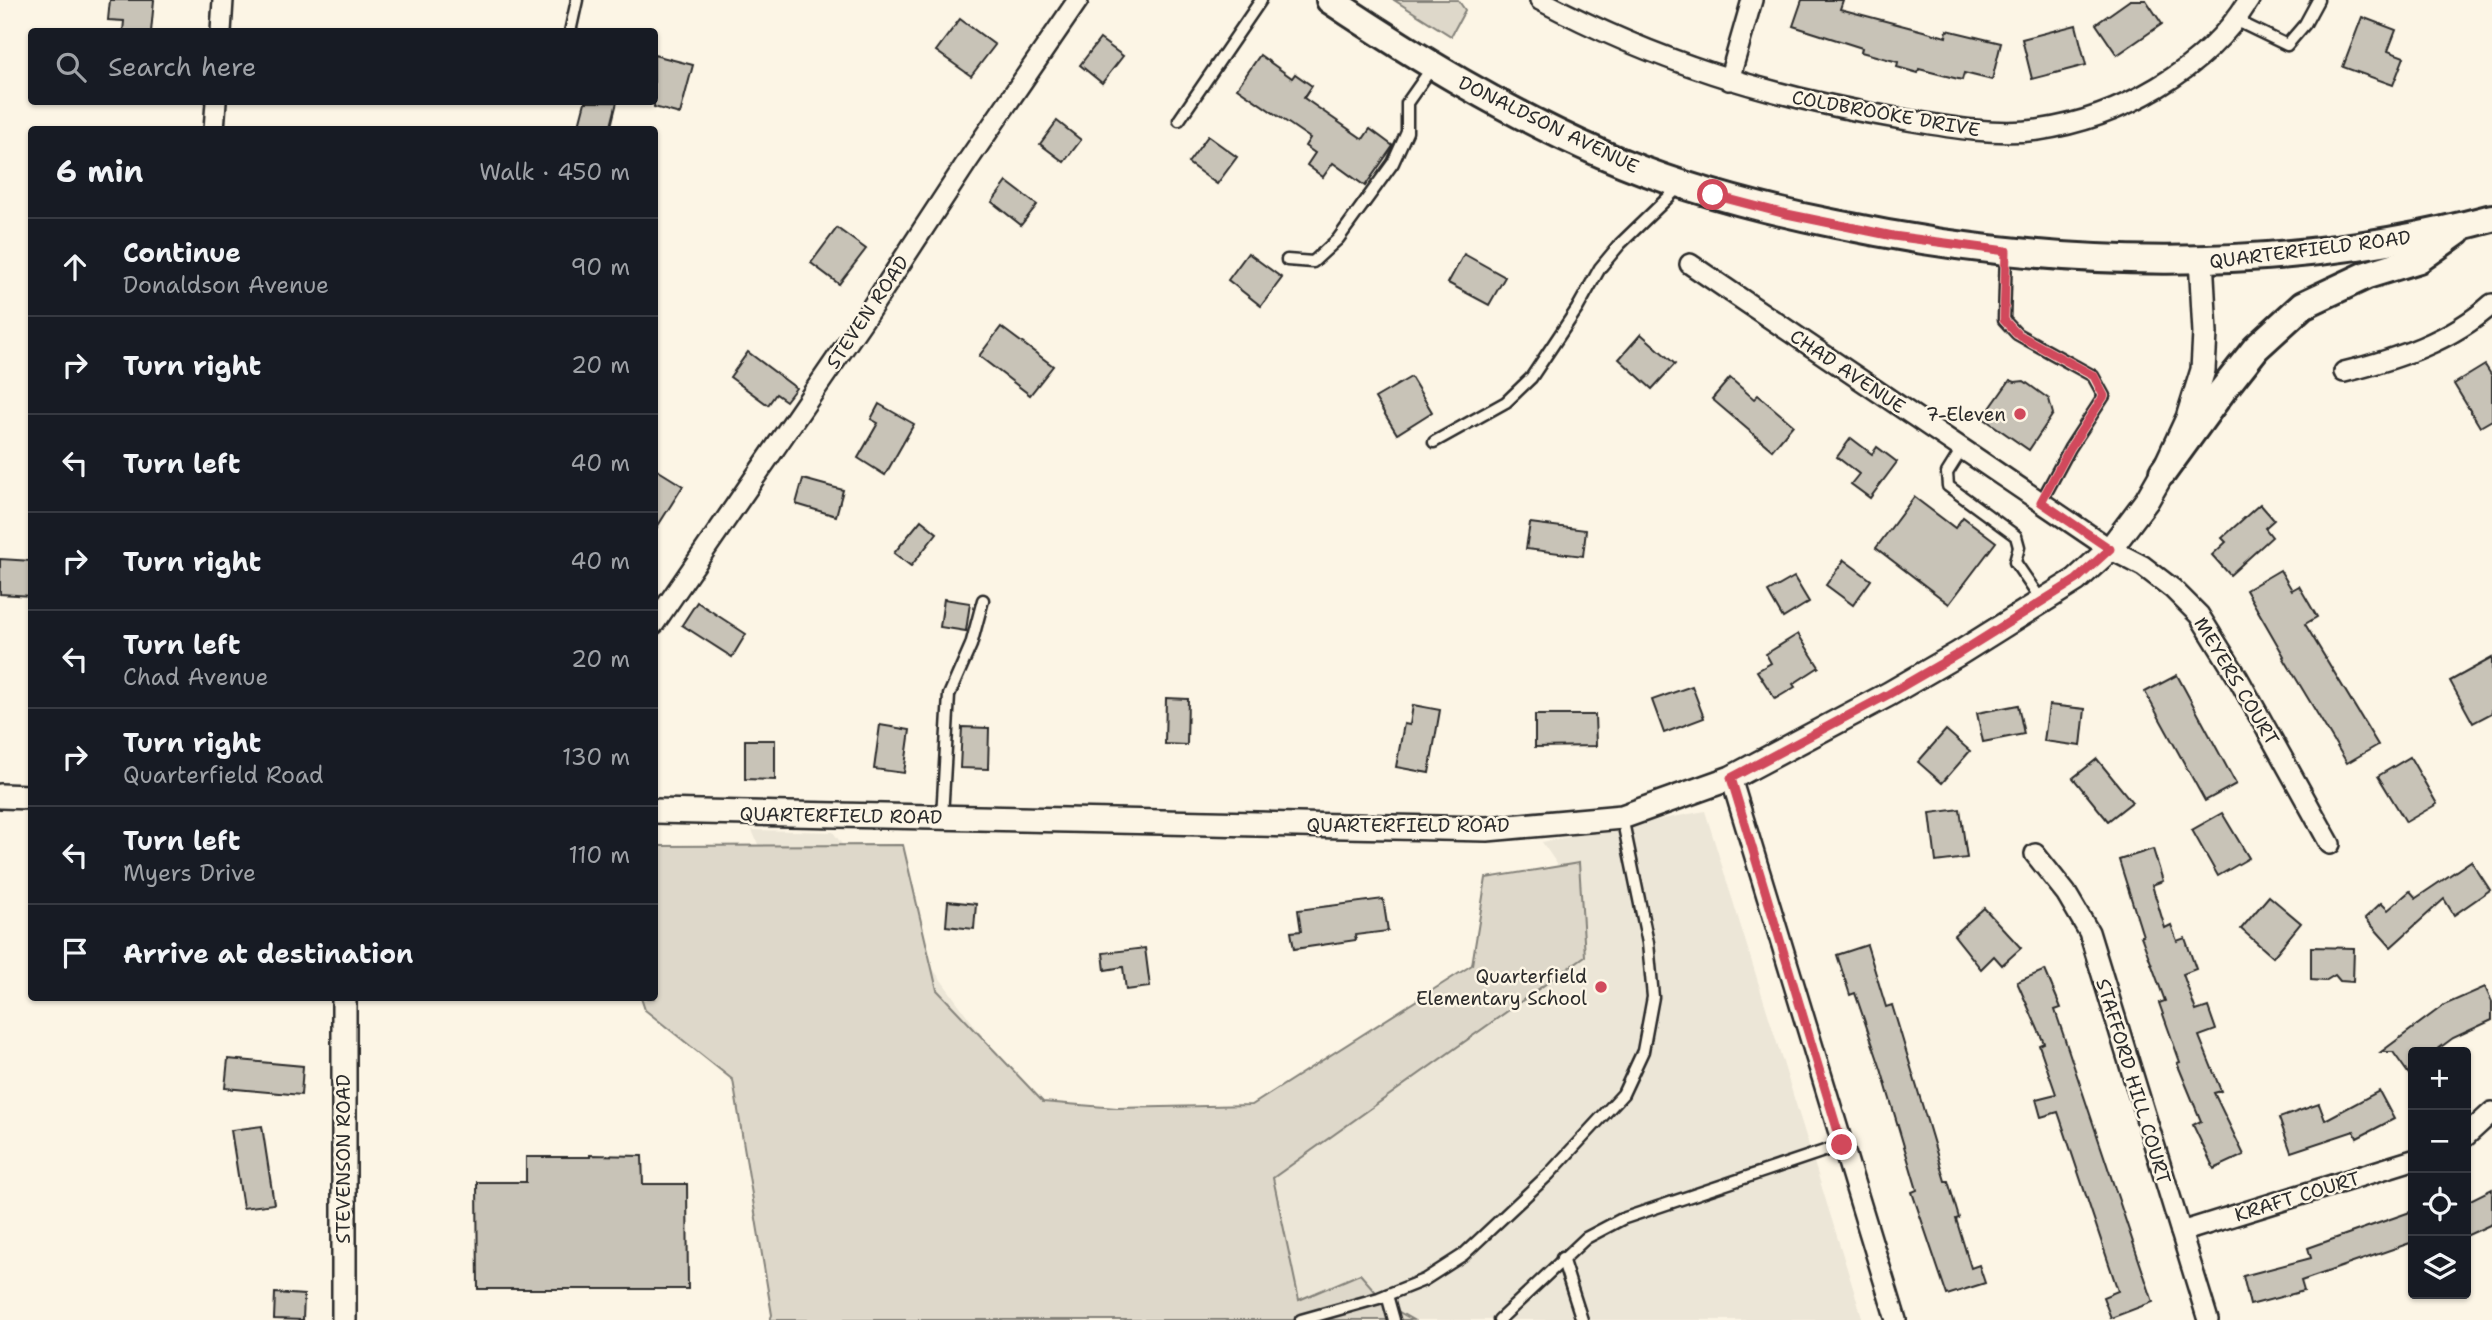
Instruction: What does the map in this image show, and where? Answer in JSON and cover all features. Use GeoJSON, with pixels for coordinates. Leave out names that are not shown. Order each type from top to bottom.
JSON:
{"type":"FeatureCollection","features":[{"type":"Feature","properties":{"kind":"main road","name":"DONALDSON AVENUE"},"geometry":{"type":"LineString","coordinates":[[1330,0],[1433,66],[1505,107],[1602,155],[1682,185],[1782,213],[1893,236],[2006,251],[2105,257],[2201,258]]}},
{"type":"Feature","properties":{"kind":"main road","name":"QUARTERFIELD ROAD"},"geometry":{"type":"LineString","coordinates":[[2201,258],[2274,256],[2485,224]]}},
{"type":"Feature","properties":{"kind":"main road"},"geometry":{"type":"LineString","coordinates":[[2163,472],[2256,348],[2303,305],[2367,275],[2418,259],[2485,224]]}},
{"type":"Feature","properties":{"kind":"street"},"geometry":{"type":"LineString","coordinates":[[221,28],[223,0]]}},
{"type":"Feature","properties":{"kind":"street","name":"STEVEN ROAD"},"geometry":{"type":"LineString","coordinates":[[658,618],[868,313],[1078,0]]}},
{"type":"Feature","properties":{"kind":"street","name":"COLDBROOKE DRIVE"},"geometry":{"type":"LineString","coordinates":[[1540,0],[1660,57],[1729,80],[1870,114],[1997,132],[2038,130],[2081,121],[2160,86],[2196,60],[2235,20],[2249,0]]}},
{"type":"Feature","properties":{"kind":"street"},"geometry":{"type":"LineString","coordinates":[[1729,80],[1752,0]]}},
{"type":"Feature","properties":{"kind":"street"},"geometry":{"type":"LineString","coordinates":[[214,126],[216,105]]}},
{"type":"Feature","properties":{"kind":"street","name":"QUARTERFIELD ROAD"},"geometry":{"type":"LineString","coordinates":[[658,811],[1487,829],[1622,817],[1731,778],[1889,694],[2076,580],[2110,549],[2147,500],[2188,418],[2203,370],[2205,333],[2201,258]]}},
{"type":"Feature","properties":{"kind":"street","name":"CHAD AVENUE"},"geometry":{"type":"LineString","coordinates":[[1690,264],[2110,549]]}},
{"type":"Feature","properties":{"kind":"street"},"geometry":{"type":"LineString","coordinates":[[2344,372],[2392,360],[2418,349],[2460,329],[2492,303]]}},
{"type":"Feature","properties":{"kind":"street","name":"MEYERS COURT"},"geometry":{"type":"LineString","coordinates":[[2110,549],[2143,566],[2173,589],[2199,615],[2238,678],[2330,844]]}},
{"type":"Feature","properties":{"kind":"street"},"geometry":{"type":"LineString","coordinates":[[1731,778],[1896,1320]]}},
{"type":"Feature","properties":{"kind":"street"},"geometry":{"type":"LineString","coordinates":[[0,796],[28,797]]}},
{"type":"Feature","properties":{"kind":"street","name":"STAFFORD HILL COURT"},"geometry":{"type":"LineString","coordinates":[[2035,854],[2066,893],[2089,932],[2208,1320]]}},
{"type":"Feature","properties":{"kind":"street","name":"STEVENSON ROAD"},"geometry":{"type":"LineString","coordinates":[[344,1001],[344,1320]]}},
{"type":"Feature","properties":{"kind":"street"},"geometry":{"type":"LineString","coordinates":[[2471,1131],[2492,1112]]}},
{"type":"Feature","properties":{"kind":"street","name":"KRAFT COURT"},"geometry":{"type":"LineString","coordinates":[[2181,1232],[2408,1162]]}},
{"type":"Feature","properties":{"kind":"lane"},"geometry":{"type":"LineString","coordinates":[[571,28],[577,0]]}},
{"type":"Feature","properties":{"kind":"lane"},"geometry":{"type":"LineString","coordinates":[[1179,120],[1261,0]]}},
{"type":"Feature","properties":{"kind":"lane"},"geometry":{"type":"LineString","coordinates":[[2235,20],[2287,46],[2305,24],[2318,0]]}},
{"type":"Feature","properties":{"kind":"lane"},"geometry":{"type":"LineString","coordinates":[[1287,260],[1313,262],[1338,239],[1392,163],[1407,132],[1407,103],[1433,66]]}},
{"type":"Feature","properties":{"kind":"lane"},"geometry":{"type":"LineString","coordinates":[[1434,442],[1506,402],[1531,378],[1577,309],[1600,268],[1620,244],[1682,185]]}},
{"type":"Feature","properties":{"kind":"lane"},"geometry":{"type":"LineString","coordinates":[[2006,251],[2004,320],[2017,334],[2094,376],[2104,396],[2070,448],[2041,502]]}},
{"type":"Feature","properties":{"kind":"lane"},"geometry":{"type":"LineString","coordinates":[[1962,449],[1947,473],[1948,486],[2016,536],[2019,548],[2015,562],[2042,601]]}},
{"type":"Feature","properties":{"kind":"lane"},"geometry":{"type":"LineString","coordinates":[[942,818],[950,695],[971,645],[984,600]]}},
{"type":"Feature","properties":{"kind":"lane"},"geometry":{"type":"LineString","coordinates":[[1301,1320],[1423,1280],[1463,1255],[1549,1174],[1623,1094],[1643,1051],[1653,997],[1648,943],[1622,817]]}},
{"type":"Feature","properties":{"kind":"lane"},"geometry":{"type":"LineString","coordinates":[[1499,1320],[1586,1238],[1622,1219],[1842,1145]]}},
{"type":"Feature","properties":{"kind":"lane"},"geometry":{"type":"LineString","coordinates":[[1562,1258],[1582,1320]]}},
{"type":"Feature","properties":{"kind":"lane"},"geometry":{"type":"LineString","coordinates":[[1387,1294],[1394,1320]]}},
{"type":"Feature","properties":{"kind":"shaded area"},"geometry":{"type":"Polygon","coordinates":[[[1394,0],[1458,0],[1465,10],[1451,36],[1394,0]]]}},
{"type":"Feature","properties":{"kind":"shaded area","name":"Quarterfield Elementary School"},"geometry":{"type":"Polygon","coordinates":[[[1705,811],[1863,1320],[948,1320],[954,1316],[752,830],[833,832],[1055,1136],[1207,1144],[1579,896],[1542,842],[1705,811]]]}},
{"type":"Feature","properties":{"kind":"shaded area"},"geometry":{"type":"Polygon","coordinates":[[[903,845],[937,990],[1043,1102],[1117,1108],[1252,1105],[1472,965],[1486,878],[1579,863],[1585,956],[1273,1178],[1299,1300],[1360,1274],[1387,1305],[1413,1320],[770,1320],[772,1315],[733,1080],[645,1010],[642,1001],[658,1001],[658,846],[903,845]]]}},
{"type":"Feature","properties":{"kind":"building"},"geometry":{"type":"Polygon","coordinates":[[[110,0],[154,0],[151,28],[123,28],[124,21],[108,20],[110,0]]]}},
{"type":"Feature","properties":{"kind":"building"},"geometry":{"type":"Polygon","coordinates":[[[1802,0],[1843,0],[1840,9],[1946,37],[1947,30],[2001,43],[1992,80],[1964,73],[1962,80],[1919,69],[1918,73],[1897,67],[1898,62],[1861,52],[1862,48],[1793,26],[1802,0]]]}},
{"type":"Feature","properties":{"kind":"building"},"geometry":{"type":"Polygon","coordinates":[[[2130,0],[2146,0],[2162,24],[2117,55],[2096,24],[2130,0]]]}},
{"type":"Feature","properties":{"kind":"building"},"geometry":{"type":"Polygon","coordinates":[[[2362,17],[2396,30],[2388,51],[2404,57],[2393,85],[2343,67],[2362,17]]]}},
{"type":"Feature","properties":{"kind":"building"},"geometry":{"type":"Polygon","coordinates":[[[960,19],[995,45],[971,76],[936,51],[960,19]]]}},
{"type":"Feature","properties":{"kind":"building"},"geometry":{"type":"Polygon","coordinates":[[[2076,25],[2086,65],[2032,79],[2022,39],[2076,25]]]}},
{"type":"Feature","properties":{"kind":"building"},"geometry":{"type":"Polygon","coordinates":[[[1100,39],[1123,56],[1102,83],[1080,65],[1100,39]]]}},
{"type":"Feature","properties":{"kind":"building"},"geometry":{"type":"Polygon","coordinates":[[[1260,55],[1292,78],[1295,74],[1312,86],[1304,98],[1363,139],[1370,129],[1393,146],[1365,186],[1333,163],[1323,177],[1307,165],[1315,153],[1305,146],[1310,138],[1237,88],[1260,55]]]}},
{"type":"Feature","properties":{"kind":"building"},"geometry":{"type":"Polygon","coordinates":[[[658,56],[693,65],[680,114],[654,107],[658,105],[658,56]]]}},
{"type":"Feature","properties":{"kind":"building"},"geometry":{"type":"Polygon","coordinates":[[[584,105],[616,105],[611,126],[579,125],[584,105]]]}},
{"type":"Feature","properties":{"kind":"building"},"geometry":{"type":"Polygon","coordinates":[[[1057,121],[1081,140],[1064,162],[1040,144],[1057,121]]]}},
{"type":"Feature","properties":{"kind":"building"},"geometry":{"type":"Polygon","coordinates":[[[1208,136],[1237,157],[1217,184],[1188,163],[1208,136]]]}},
{"type":"Feature","properties":{"kind":"building"},"geometry":{"type":"Polygon","coordinates":[[[1007,182],[1037,205],[1021,225],[992,202],[1007,182]]]}},
{"type":"Feature","properties":{"kind":"building"},"geometry":{"type":"Polygon","coordinates":[[[837,228],[866,249],[839,284],[811,263],[837,228]]]}},
{"type":"Feature","properties":{"kind":"building"},"geometry":{"type":"Polygon","coordinates":[[[1248,253],[1282,278],[1261,306],[1228,280],[1248,253]]]}},
{"type":"Feature","properties":{"kind":"building"},"geometry":{"type":"Polygon","coordinates":[[[1464,254],[1505,277],[1489,305],[1448,283],[1464,254]]]}},
{"type":"Feature","properties":{"kind":"building"},"geometry":{"type":"Polygon","coordinates":[[[1001,327],[1053,366],[1030,395],[979,356],[1001,327]]]}},
{"type":"Feature","properties":{"kind":"building"},"geometry":{"type":"Polygon","coordinates":[[[1641,334],[1675,364],[1652,389],[1619,359],[1641,334]]]}},
{"type":"Feature","properties":{"kind":"building"},"geometry":{"type":"Polygon","coordinates":[[[748,352],[796,388],[786,401],[776,394],[768,405],[730,377],[748,352]]]}},
{"type":"Feature","properties":{"kind":"building"},"geometry":{"type":"Polygon","coordinates":[[[2485,365],[2492,376],[2492,420],[2480,427],[2454,384],[2485,365]]]}},
{"type":"Feature","properties":{"kind":"building"},"geometry":{"type":"Polygon","coordinates":[[[1411,377],[1432,412],[1397,434],[1375,398],[1411,377]]]}},
{"type":"Feature","properties":{"kind":"building"},"geometry":{"type":"Polygon","coordinates":[[[1730,378],[1754,399],[1758,395],[1793,425],[1772,450],[1712,399],[1730,378]]]}},
{"type":"Feature","properties":{"kind":"building","name":"7-Eleven"},"geometry":{"type":"Polygon","coordinates":[[[2010,380],[2024,381],[2049,399],[2053,414],[2029,450],[1983,418],[2010,380]]]}},
{"type":"Feature","properties":{"kind":"building"},"geometry":{"type":"Polygon","coordinates":[[[879,404],[914,424],[885,475],[858,458],[878,423],[871,419],[879,404]]]}},
{"type":"Feature","properties":{"kind":"building"},"geometry":{"type":"Polygon","coordinates":[[[1851,438],[1872,454],[1877,447],[1897,462],[1870,498],[1851,484],[1859,474],[1837,457],[1851,438]]]}},
{"type":"Feature","properties":{"kind":"building"},"geometry":{"type":"Polygon","coordinates":[[[658,470],[683,486],[658,526],[658,470]]]}},
{"type":"Feature","properties":{"kind":"building"},"geometry":{"type":"Polygon","coordinates":[[[803,479],[843,490],[836,516],[796,504],[803,479]]]}},
{"type":"Feature","properties":{"kind":"building"},"geometry":{"type":"Polygon","coordinates":[[[1914,497],[1955,528],[1963,517],[1996,542],[1949,604],[1876,548],[1914,497]]]}},
{"type":"Feature","properties":{"kind":"building"},"geometry":{"type":"Polygon","coordinates":[[[2260,504],[2274,520],[2265,528],[2272,537],[2230,575],[2212,555],[2226,542],[2222,538],[2260,504]]]}},
{"type":"Feature","properties":{"kind":"building"},"geometry":{"type":"Polygon","coordinates":[[[921,520],[937,533],[911,566],[894,553],[921,520]]]}},
{"type":"Feature","properties":{"kind":"building"},"geometry":{"type":"Polygon","coordinates":[[[1530,523],[1586,530],[1583,556],[1526,549],[1530,523]]]}},
{"type":"Feature","properties":{"kind":"building"},"geometry":{"type":"Polygon","coordinates":[[[0,559],[28,561],[28,596],[0,594],[0,559]]]}},
{"type":"Feature","properties":{"kind":"building"},"geometry":{"type":"Polygon","coordinates":[[[1844,560],[1871,580],[1853,605],[1826,585],[1844,560]]]}},
{"type":"Feature","properties":{"kind":"building"},"geometry":{"type":"Polygon","coordinates":[[[2280,570],[2292,590],[2299,586],[2317,617],[2305,624],[2378,745],[2347,763],[2246,590],[2280,570]]]}},
{"type":"Feature","properties":{"kind":"building"},"geometry":{"type":"Polygon","coordinates":[[[1794,577],[1809,602],[1783,618],[1768,592],[1794,577]]]}},
{"type":"Feature","properties":{"kind":"building"},"geometry":{"type":"Polygon","coordinates":[[[944,599],[970,603],[966,631],[940,627],[944,599]]]}},
{"type":"Feature","properties":{"kind":"building"},"geometry":{"type":"Polygon","coordinates":[[[697,602],[746,634],[732,657],[682,625],[697,602]]]}},
{"type":"Feature","properties":{"kind":"building"},"geometry":{"type":"Polygon","coordinates":[[[1798,634],[1819,667],[1775,699],[1757,671],[1771,663],[1766,654],[1798,634]]]}},
{"type":"Feature","properties":{"kind":"building"},"geometry":{"type":"Polygon","coordinates":[[[2492,658],[2492,713],[2473,723],[2450,681],[2492,658]]]}},
{"type":"Feature","properties":{"kind":"building"},"geometry":{"type":"Polygon","coordinates":[[[2177,675],[2236,784],[2205,801],[2145,692],[2177,675]]]}},
{"type":"Feature","properties":{"kind":"building"},"geometry":{"type":"Polygon","coordinates":[[[1692,686],[1704,718],[1664,733],[1652,700],[1692,686]]]}},
{"type":"Feature","properties":{"kind":"building"},"geometry":{"type":"Polygon","coordinates":[[[1166,698],[1188,699],[1187,745],[1165,744],[1166,698]]]}},
{"type":"Feature","properties":{"kind":"building"},"geometry":{"type":"Polygon","coordinates":[[[1413,705],[1440,710],[1429,773],[1396,767],[1404,724],[1410,725],[1413,705]]]}},
{"type":"Feature","properties":{"kind":"building"},"geometry":{"type":"Polygon","coordinates":[[[2018,705],[2024,734],[1983,742],[1977,713],[2018,705]]]}},
{"type":"Feature","properties":{"kind":"building"},"geometry":{"type":"Polygon","coordinates":[[[2049,705],[2085,709],[2081,746],[2044,741],[2049,705]]]}},
{"type":"Feature","properties":{"kind":"building"},"geometry":{"type":"Polygon","coordinates":[[[1535,715],[1595,715],[1596,746],[1535,747],[1535,715]]]}},
{"type":"Feature","properties":{"kind":"building"},"geometry":{"type":"Polygon","coordinates":[[[880,725],[910,730],[904,773],[874,769],[880,725]]]}},
{"type":"Feature","properties":{"kind":"building"},"geometry":{"type":"Polygon","coordinates":[[[962,727],[989,728],[988,769],[960,768],[962,727]]]}},
{"type":"Feature","properties":{"kind":"building"},"geometry":{"type":"Polygon","coordinates":[[[1946,730],[1970,751],[1942,783],[1918,762],[1946,730]]]}},
{"type":"Feature","properties":{"kind":"building"},"geometry":{"type":"Polygon","coordinates":[[[745,740],[775,740],[775,780],[745,779],[745,740]]]}},
{"type":"Feature","properties":{"kind":"building"},"geometry":{"type":"Polygon","coordinates":[[[2410,757],[2437,804],[2406,822],[2378,776],[2410,757]]]}},
{"type":"Feature","properties":{"kind":"building"},"geometry":{"type":"Polygon","coordinates":[[[2097,759],[2132,802],[2108,821],[2073,778],[2097,759]]]}},
{"type":"Feature","properties":{"kind":"building"},"geometry":{"type":"Polygon","coordinates":[[[1960,809],[1967,858],[1936,862],[1930,813],[1960,809]]]}},
{"type":"Feature","properties":{"kind":"building"},"geometry":{"type":"Polygon","coordinates":[[[2222,813],[2249,858],[2218,876],[2192,830],[2222,813]]]}},
{"type":"Feature","properties":{"kind":"building"},"geometry":{"type":"Polygon","coordinates":[[[2153,849],[2163,881],[2152,885],[2165,928],[2171,925],[2177,941],[2185,938],[2196,969],[2183,974],[2196,1011],[2208,1007],[2216,1030],[2199,1036],[2221,1091],[2214,1093],[2244,1155],[2214,1169],[2193,1125],[2201,1121],[2177,1063],[2180,1062],[2159,1003],[2165,1001],[2141,936],[2119,860],[2153,849]]]}},
{"type":"Feature","properties":{"kind":"building"},"geometry":{"type":"Polygon","coordinates":[[[2471,861],[2490,890],[2454,915],[2444,899],[2391,947],[2365,918],[2381,903],[2388,910],[2410,891],[2416,898],[2471,861]]]}},
{"type":"Feature","properties":{"kind":"building"},"geometry":{"type":"Polygon","coordinates":[[[2269,896],[2301,923],[2273,957],[2241,929],[2269,896]]]}},
{"type":"Feature","properties":{"kind":"building"},"geometry":{"type":"Polygon","coordinates":[[[1383,899],[1388,931],[1355,935],[1356,940],[1294,949],[1291,932],[1301,931],[1298,910],[1383,899]]]}},
{"type":"Feature","properties":{"kind":"building"},"geometry":{"type":"Polygon","coordinates":[[[948,901],[976,904],[974,929],[946,926],[948,901]]]}},
{"type":"Feature","properties":{"kind":"building"},"geometry":{"type":"Polygon","coordinates":[[[1984,908],[2021,948],[2002,965],[1994,956],[1981,969],[1954,935],[1984,908]]]}},
{"type":"Feature","properties":{"kind":"building"},"geometry":{"type":"Polygon","coordinates":[[[1867,945],[1886,1007],[1892,1005],[1945,1181],[1948,1181],[1971,1268],[1979,1265],[1985,1283],[1947,1295],[1912,1192],[1917,1190],[1881,1069],[1855,993],[1850,995],[1837,955],[1867,945]]]}},
{"type":"Feature","properties":{"kind":"building"},"geometry":{"type":"Polygon","coordinates":[[[2311,947],[2354,948],[2353,982],[2340,981],[2335,975],[2325,981],[2311,980],[2311,947]]]}},
{"type":"Feature","properties":{"kind":"building"},"geometry":{"type":"Polygon","coordinates":[[[1145,948],[1150,987],[1126,990],[1123,967],[1105,970],[1103,953],[1145,948]]]}},
{"type":"Feature","properties":{"kind":"building"},"geometry":{"type":"Polygon","coordinates":[[[2045,970],[2061,1008],[2055,1010],[2153,1302],[2111,1318],[2103,1297],[2118,1291],[2058,1112],[2041,1117],[2036,1099],[2056,1094],[2039,1045],[2044,1043],[2017,982],[2045,970]]]}},
{"type":"Feature","properties":{"kind":"building"},"geometry":{"type":"Polygon","coordinates":[[[2485,987],[2492,1002],[2492,1020],[2453,1038],[2441,1047],[2408,1047],[2408,1073],[2393,1052],[2381,1052],[2444,1005],[2485,987]]]}},
{"type":"Feature","properties":{"kind":"building"},"geometry":{"type":"Polygon","coordinates":[[[228,1059],[303,1066],[301,1095],[225,1088],[228,1059]]]}},
{"type":"Feature","properties":{"kind":"building"},"geometry":{"type":"Polygon","coordinates":[[[2379,1091],[2394,1119],[2357,1138],[2354,1131],[2291,1152],[2279,1118],[2319,1104],[2325,1120],[2379,1091]]]}},
{"type":"Feature","properties":{"kind":"building"},"geometry":{"type":"Polygon","coordinates":[[[262,1126],[274,1204],[243,1208],[231,1130],[262,1126]]]}},
{"type":"Feature","properties":{"kind":"building"},"geometry":{"type":"Polygon","coordinates":[[[642,1156],[643,1184],[687,1184],[688,1289],[478,1289],[477,1182],[526,1182],[526,1157],[642,1156]]]}},
{"type":"Feature","properties":{"kind":"building"},"geometry":{"type":"Polygon","coordinates":[[[2492,1189],[2492,1224],[2471,1234],[2471,1200],[2492,1189]]]}},
{"type":"Feature","properties":{"kind":"building"},"geometry":{"type":"Polygon","coordinates":[[[2408,1213],[2408,1244],[2301,1281],[2304,1291],[2250,1305],[2243,1276],[2311,1258],[2308,1248],[2408,1213]]]}},
{"type":"Feature","properties":{"kind":"building"},"geometry":{"type":"Polygon","coordinates":[[[275,1293],[304,1295],[303,1320],[274,1319],[275,1293]]]}},
{"type":"Feature","properties":{"kind":"place","name":"7-Eleven"},"geometry":{"type":"Point","coordinates":[2020,414]}},
{"type":"Feature","properties":{"kind":"place","name":"Quarterfield Elementary School"},"geometry":{"type":"Point","coordinates":[1601,987]}},
{"type":"Feature","properties":{"kind":"route"},"geometry":{"type":"LineString","coordinates":[[1713,195],[1782,213],[1893,236],[2006,251],[2004,320],[2017,334],[2094,376],[2104,396],[2070,448],[2041,502],[2110,549],[2076,580],[1958,654],[1752,769],[1731,778],[1842,1145]]}}]}
